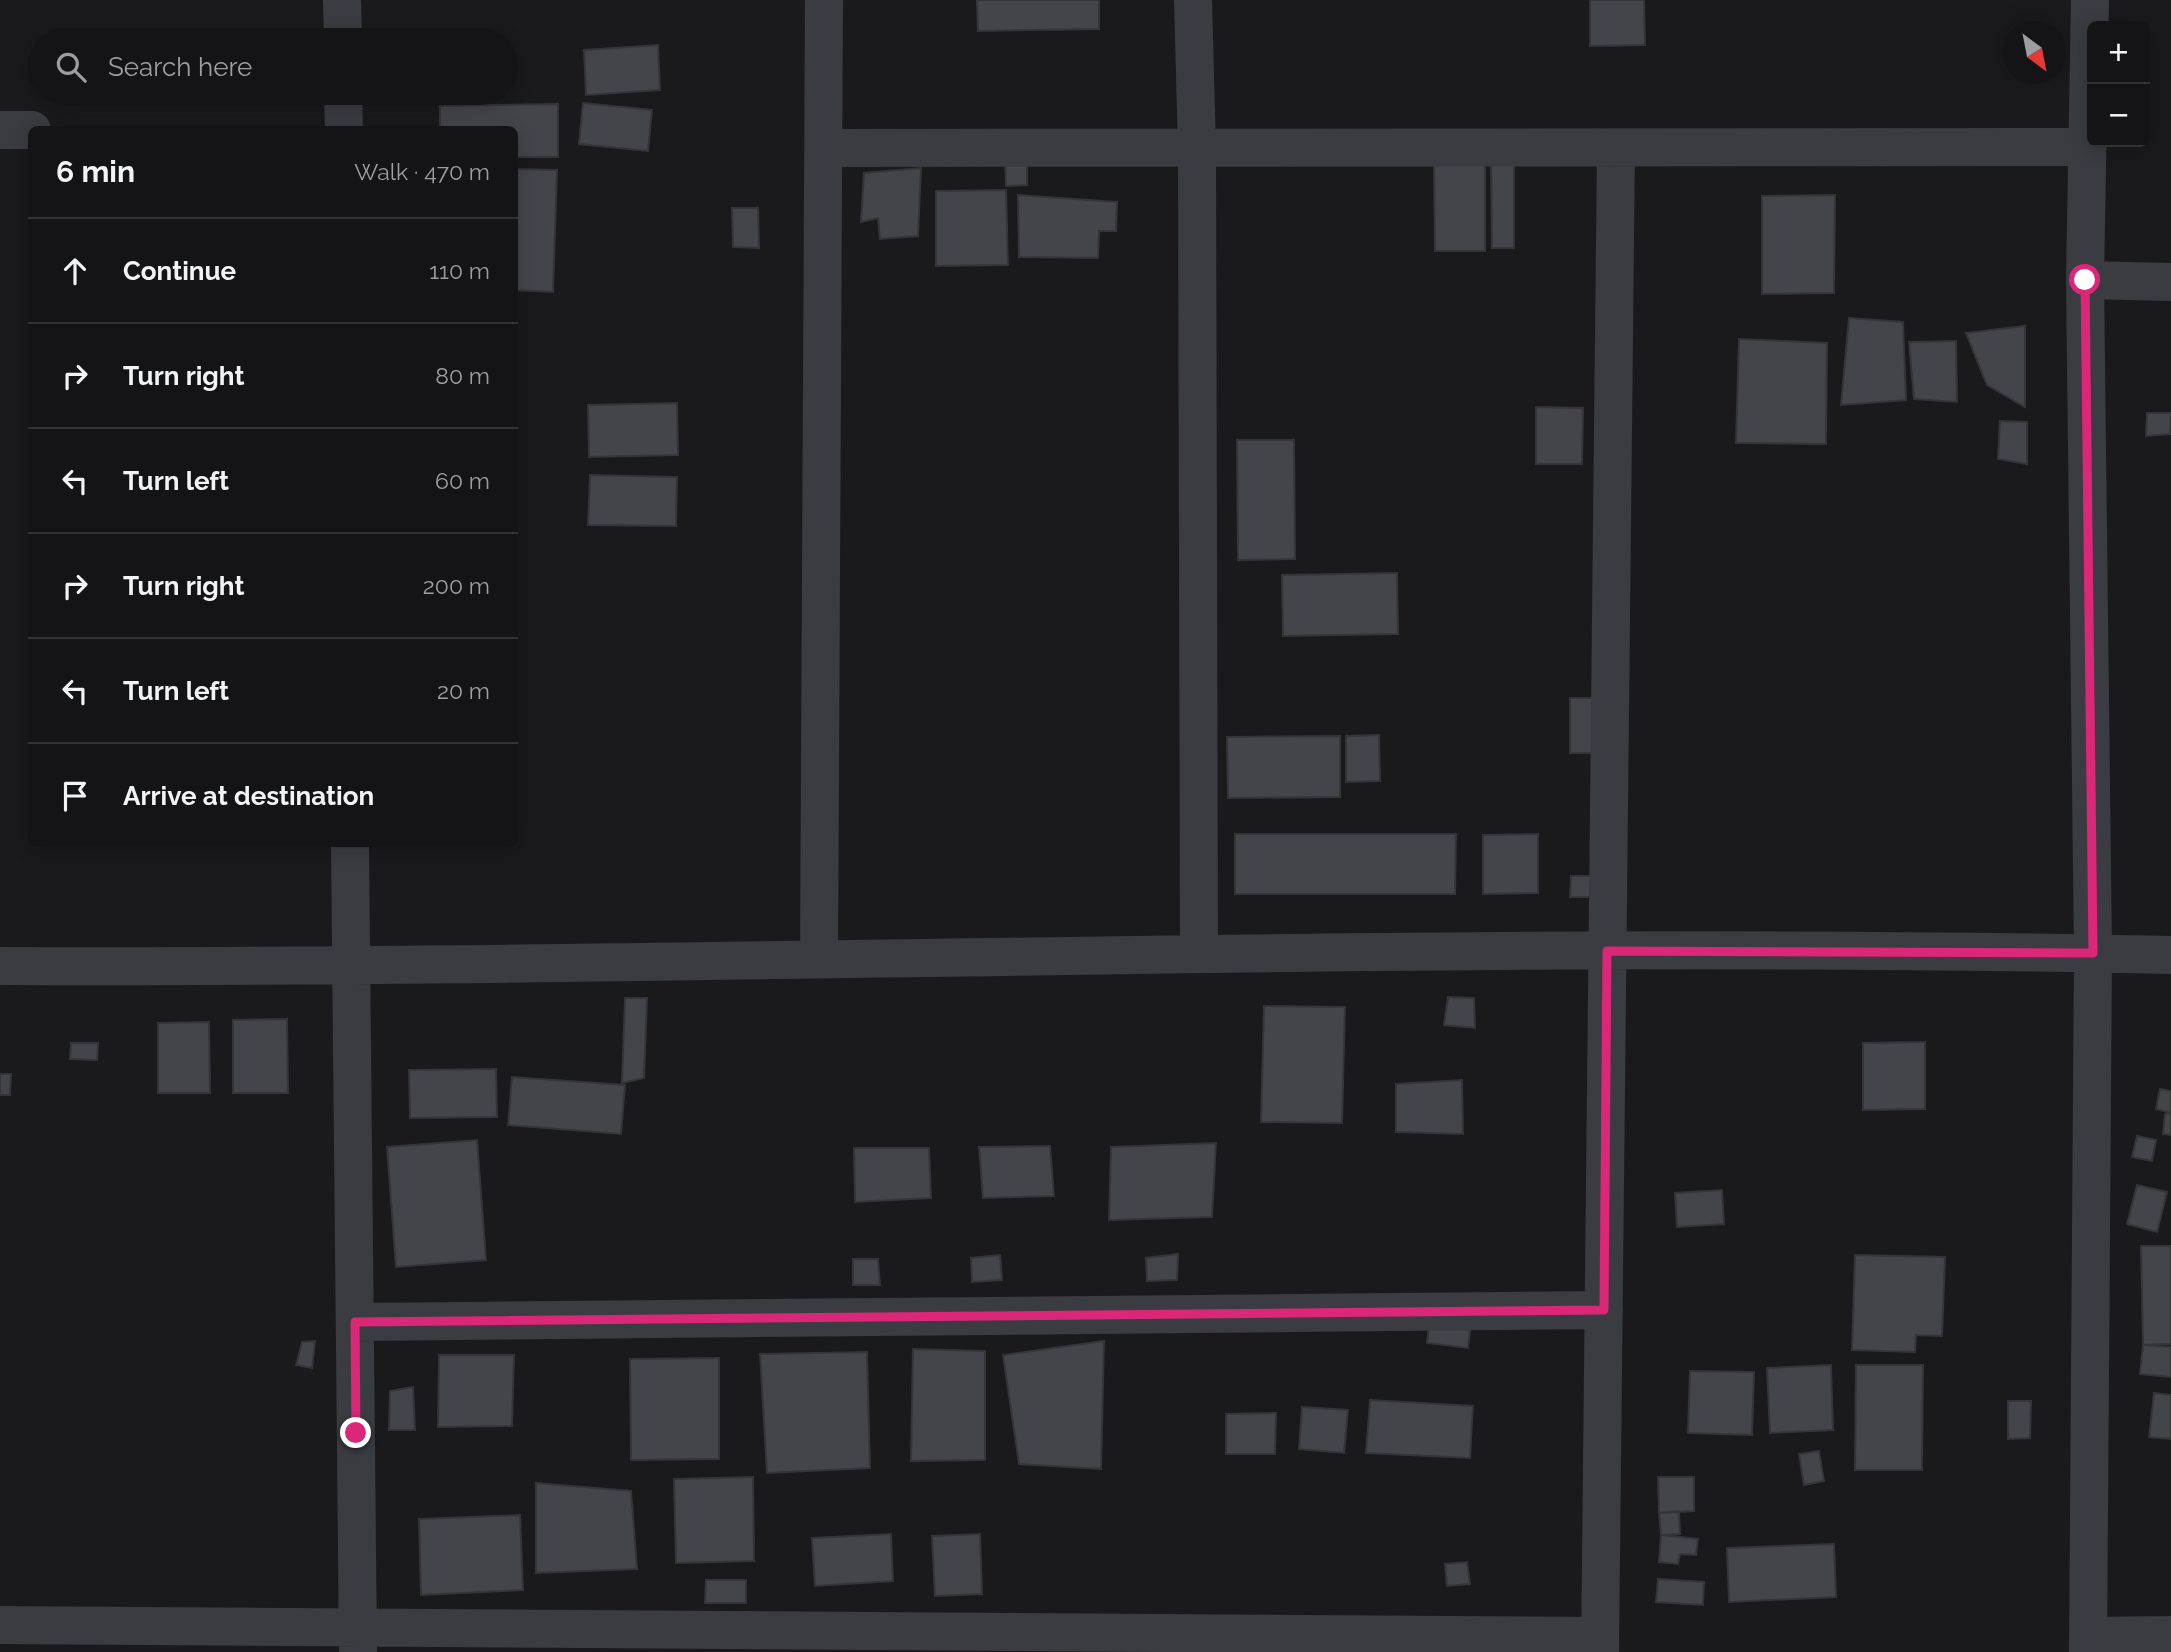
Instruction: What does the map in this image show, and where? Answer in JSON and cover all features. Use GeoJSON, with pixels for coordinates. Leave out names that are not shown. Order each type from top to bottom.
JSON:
{"type":"FeatureCollection","features":[{"type":"Feature","properties":{"kind":"street"},"geometry":{"type":"LineString","coordinates":[[342,0],[343,28]]}},
{"type":"Feature","properties":{"kind":"street"},"geometry":{"type":"LineString","coordinates":[[819,959],[824,0]]}},
{"type":"Feature","properties":{"kind":"street"},"geometry":{"type":"LineString","coordinates":[[1193,0],[1197,150],[1199,953]]}},
{"type":"Feature","properties":{"kind":"street"},"geometry":{"type":"LineString","coordinates":[[2088,84],[2090,0]]}},
{"type":"Feature","properties":{"kind":"street"},"geometry":{"type":"LineString","coordinates":[[344,105],[344,126]]}},
{"type":"Feature","properties":{"kind":"street"},"geometry":{"type":"LineString","coordinates":[[0,130],[28,130]]}},
{"type":"Feature","properties":{"kind":"street"},"geometry":{"type":"LineString","coordinates":[[824,148],[1197,150],[2087,147],[2085,280],[2093,953],[2088,1644],[2171,1635]]}},
{"type":"Feature","properties":{"kind":"street"},"geometry":{"type":"LineString","coordinates":[[0,1625],[358,1639],[1600,1644],[1616,148]]}},
{"type":"Feature","properties":{"kind":"street"},"geometry":{"type":"LineString","coordinates":[[2085,280],[2171,282]]}},
{"type":"Feature","properties":{"kind":"street"},"geometry":{"type":"LineString","coordinates":[[350,847],[358,1639]]}},
{"type":"Feature","properties":{"kind":"street"},"geometry":{"type":"LineString","coordinates":[[0,966],[351,968],[1199,953],[1607,951],[2171,955]]}},
{"type":"Feature","properties":{"kind":"street"},"geometry":{"type":"LineString","coordinates":[[355,1322],[1604,1310]]}},
{"type":"Feature","properties":{"kind":"building"},"geometry":{"type":"Polygon","coordinates":[[[977,0],[1099,0],[1099,29],[978,31],[977,0]]]}},
{"type":"Feature","properties":{"kind":"building"},"geometry":{"type":"Polygon","coordinates":[[[1590,0],[1644,0],[1645,45],[1590,46],[1590,0]]]}},
{"type":"Feature","properties":{"kind":"building"},"geometry":{"type":"Polygon","coordinates":[[[658,45],[660,90],[586,95],[584,50],[658,45]]]}},
{"type":"Feature","properties":{"kind":"building"},"geometry":{"type":"Polygon","coordinates":[[[583,103],[652,110],[648,151],[579,144],[583,103]]]}},
{"type":"Feature","properties":{"kind":"building"},"geometry":{"type":"Polygon","coordinates":[[[558,104],[558,157],[518,157],[518,126],[440,126],[440,106],[558,104]]]}},
{"type":"Feature","properties":{"kind":"building"},"geometry":{"type":"Polygon","coordinates":[[[1491,158],[1514,158],[1514,248],[1492,248],[1491,158]]]}},
{"type":"Feature","properties":{"kind":"building"},"geometry":{"type":"Polygon","coordinates":[[[1485,160],[1485,251],[1435,251],[1434,161],[1485,160]]]}},
{"type":"Feature","properties":{"kind":"building"},"geometry":{"type":"Polygon","coordinates":[[[1005,162],[1027,166],[1027,185],[1006,186],[1005,162]]]}},
{"type":"Feature","properties":{"kind":"building"},"geometry":{"type":"Polygon","coordinates":[[[921,168],[918,236],[880,239],[878,218],[861,222],[864,173],[921,168]]]}},
{"type":"Feature","properties":{"kind":"building"},"geometry":{"type":"Polygon","coordinates":[[[518,169],[557,170],[553,292],[518,290],[518,169]]]}},
{"type":"Feature","properties":{"kind":"building"},"geometry":{"type":"Polygon","coordinates":[[[1006,190],[1008,265],[936,266],[936,191],[1006,190]]]}},
{"type":"Feature","properties":{"kind":"building"},"geometry":{"type":"Polygon","coordinates":[[[1018,195],[1117,202],[1116,231],[1099,231],[1098,258],[1019,257],[1018,195]]]}},
{"type":"Feature","properties":{"kind":"building"},"geometry":{"type":"Polygon","coordinates":[[[1835,195],[1834,293],[1762,294],[1762,196],[1835,195]]]}},
{"type":"Feature","properties":{"kind":"building"},"geometry":{"type":"Polygon","coordinates":[[[732,208],[758,208],[759,248],[733,247],[732,208]]]}},
{"type":"Feature","properties":{"kind":"building"},"geometry":{"type":"Polygon","coordinates":[[[1849,318],[1903,322],[1906,400],[1841,405],[1849,318]]]}},
{"type":"Feature","properties":{"kind":"building"},"geometry":{"type":"Polygon","coordinates":[[[2025,326],[2025,407],[1987,385],[1966,333],[2025,326]]]}},
{"type":"Feature","properties":{"kind":"building"},"geometry":{"type":"Polygon","coordinates":[[[1739,339],[1827,343],[1826,444],[1736,443],[1739,339]]]}},
{"type":"Feature","properties":{"kind":"building"},"geometry":{"type":"Polygon","coordinates":[[[1956,341],[1957,402],[1914,399],[1909,342],[1956,341]]]}},
{"type":"Feature","properties":{"kind":"building"},"geometry":{"type":"Polygon","coordinates":[[[677,403],[678,455],[589,457],[588,405],[677,403]]]}},
{"type":"Feature","properties":{"kind":"building"},"geometry":{"type":"Polygon","coordinates":[[[1536,407],[1583,408],[1582,464],[1536,464],[1536,407]]]}},
{"type":"Feature","properties":{"kind":"building"},"geometry":{"type":"Polygon","coordinates":[[[2147,413],[2171,413],[2170,434],[2146,436],[2147,413]]]}},
{"type":"Feature","properties":{"kind":"building"},"geometry":{"type":"Polygon","coordinates":[[[2000,421],[2027,422],[2027,464],[1998,459],[2000,421]]]}},
{"type":"Feature","properties":{"kind":"building"},"geometry":{"type":"Polygon","coordinates":[[[1237,440],[1294,440],[1295,559],[1238,560],[1237,440]]]}},
{"type":"Feature","properties":{"kind":"building"},"geometry":{"type":"Polygon","coordinates":[[[590,475],[677,477],[676,526],[588,525],[590,475]]]}},
{"type":"Feature","properties":{"kind":"building"},"geometry":{"type":"Polygon","coordinates":[[[1397,573],[1398,634],[1283,636],[1282,575],[1397,573]]]}},
{"type":"Feature","properties":{"kind":"building"},"geometry":{"type":"Polygon","coordinates":[[[1570,698],[1594,698],[1594,753],[1570,753],[1570,698]]]}},
{"type":"Feature","properties":{"kind":"building"},"geometry":{"type":"Polygon","coordinates":[[[1379,735],[1380,781],[1346,782],[1346,736],[1379,735]]]}},
{"type":"Feature","properties":{"kind":"building"},"geometry":{"type":"Polygon","coordinates":[[[1340,736],[1340,797],[1228,798],[1227,737],[1340,736]]]}},
{"type":"Feature","properties":{"kind":"building"},"geometry":{"type":"Polygon","coordinates":[[[1235,834],[1456,834],[1455,894],[1235,894],[1235,834]]]}},
{"type":"Feature","properties":{"kind":"building"},"geometry":{"type":"Polygon","coordinates":[[[1538,834],[1538,893],[1483,894],[1483,835],[1538,834]]]}},
{"type":"Feature","properties":{"kind":"building"},"geometry":{"type":"Polygon","coordinates":[[[1571,876],[1594,876],[1593,897],[1570,897],[1571,876]]]}},
{"type":"Feature","properties":{"kind":"building"},"geometry":{"type":"Polygon","coordinates":[[[1448,997],[1474,998],[1475,1028],[1444,1025],[1448,997]]]}},
{"type":"Feature","properties":{"kind":"building"},"geometry":{"type":"Polygon","coordinates":[[[625,998],[647,998],[644,1078],[622,1083],[625,998]]]}},
{"type":"Feature","properties":{"kind":"building"},"geometry":{"type":"Polygon","coordinates":[[[1264,1006],[1345,1007],[1342,1123],[1261,1122],[1264,1006]]]}},
{"type":"Feature","properties":{"kind":"building"},"geometry":{"type":"Polygon","coordinates":[[[287,1019],[288,1093],[233,1093],[233,1020],[287,1019]]]}},
{"type":"Feature","properties":{"kind":"building"},"geometry":{"type":"Polygon","coordinates":[[[209,1022],[210,1093],[158,1093],[158,1023],[209,1022]]]}},
{"type":"Feature","properties":{"kind":"building"},"geometry":{"type":"Polygon","coordinates":[[[1925,1042],[1925,1109],[1863,1110],[1863,1043],[1925,1042]]]}},
{"type":"Feature","properties":{"kind":"building"},"geometry":{"type":"Polygon","coordinates":[[[71,1043],[98,1043],[97,1060],[70,1059],[71,1043]]]}},
{"type":"Feature","properties":{"kind":"building"},"geometry":{"type":"Polygon","coordinates":[[[496,1069],[497,1117],[410,1118],[409,1070],[496,1069]]]}},
{"type":"Feature","properties":{"kind":"building"},"geometry":{"type":"Polygon","coordinates":[[[0,1074],[11,1074],[10,1095],[0,1095],[0,1074]]]}},
{"type":"Feature","properties":{"kind":"building"},"geometry":{"type":"Polygon","coordinates":[[[512,1077],[625,1085],[621,1134],[508,1125],[512,1077]]]}},
{"type":"Feature","properties":{"kind":"building"},"geometry":{"type":"Polygon","coordinates":[[[1462,1080],[1463,1134],[1396,1132],[1396,1084],[1462,1080]]]}},
{"type":"Feature","properties":{"kind":"building"},"geometry":{"type":"Polygon","coordinates":[[[2160,1089],[2171,1091],[2171,1113],[2156,1109],[2160,1089]]]}},
{"type":"Feature","properties":{"kind":"building"},"geometry":{"type":"Polygon","coordinates":[[[2171,1113],[2171,1135],[2163,1134],[2165,1114],[2171,1113]]]}},
{"type":"Feature","properties":{"kind":"building"},"geometry":{"type":"Polygon","coordinates":[[[2137,1136],[2156,1140],[2152,1161],[2132,1157],[2137,1136]]]}},
{"type":"Feature","properties":{"kind":"building"},"geometry":{"type":"Polygon","coordinates":[[[477,1140],[486,1260],[396,1267],[387,1147],[477,1140]]]}},
{"type":"Feature","properties":{"kind":"building"},"geometry":{"type":"Polygon","coordinates":[[[1216,1143],[1212,1217],[1109,1220],[1111,1147],[1216,1143]]]}},
{"type":"Feature","properties":{"kind":"building"},"geometry":{"type":"Polygon","coordinates":[[[1050,1146],[1054,1196],[983,1198],[979,1147],[1050,1146]]]}},
{"type":"Feature","properties":{"kind":"building"},"geometry":{"type":"Polygon","coordinates":[[[854,1148],[929,1148],[931,1198],[855,1202],[854,1148]]]}},
{"type":"Feature","properties":{"kind":"building"},"geometry":{"type":"Polygon","coordinates":[[[2137,1185],[2167,1192],[2157,1232],[2127,1224],[2137,1185]]]}},
{"type":"Feature","properties":{"kind":"building"},"geometry":{"type":"Polygon","coordinates":[[[1722,1190],[1724,1224],[1677,1227],[1675,1193],[1722,1190]]]}},
{"type":"Feature","properties":{"kind":"building"},"geometry":{"type":"Polygon","coordinates":[[[2141,1246],[2171,1246],[2171,1344],[2143,1345],[2141,1246]]]}},
{"type":"Feature","properties":{"kind":"building"},"geometry":{"type":"Polygon","coordinates":[[[1178,1254],[1177,1280],[1147,1281],[1146,1258],[1178,1254]]]}},
{"type":"Feature","properties":{"kind":"building"},"geometry":{"type":"Polygon","coordinates":[[[1000,1255],[1002,1280],[972,1282],[971,1258],[1000,1255]]]}},
{"type":"Feature","properties":{"kind":"building"},"geometry":{"type":"Polygon","coordinates":[[[1855,1255],[1945,1257],[1942,1336],[1916,1335],[1915,1352],[1852,1350],[1855,1255]]]}},
{"type":"Feature","properties":{"kind":"building"},"geometry":{"type":"Polygon","coordinates":[[[853,1259],[878,1259],[880,1285],[853,1285],[853,1259]]]}},
{"type":"Feature","properties":{"kind":"building"},"geometry":{"type":"Polygon","coordinates":[[[1429,1325],[1470,1330],[1468,1348],[1427,1343],[1429,1325]]]}},
{"type":"Feature","properties":{"kind":"building"},"geometry":{"type":"Polygon","coordinates":[[[315,1341],[312,1368],[296,1365],[302,1342],[315,1341]]]}},
{"type":"Feature","properties":{"kind":"building"},"geometry":{"type":"Polygon","coordinates":[[[1104,1341],[1101,1469],[1019,1464],[1003,1355],[1104,1341]]]}},
{"type":"Feature","properties":{"kind":"building"},"geometry":{"type":"Polygon","coordinates":[[[2143,1345],[2171,1347],[2171,1377],[2140,1374],[2143,1345]]]}},
{"type":"Feature","properties":{"kind":"building"},"geometry":{"type":"Polygon","coordinates":[[[913,1349],[985,1351],[985,1460],[911,1461],[913,1349]]]}},
{"type":"Feature","properties":{"kind":"building"},"geometry":{"type":"Polygon","coordinates":[[[867,1352],[870,1468],[767,1473],[760,1354],[867,1352]]]}},
{"type":"Feature","properties":{"kind":"building"},"geometry":{"type":"Polygon","coordinates":[[[439,1355],[514,1355],[512,1426],[438,1427],[439,1355]]]}},
{"type":"Feature","properties":{"kind":"building"},"geometry":{"type":"Polygon","coordinates":[[[719,1358],[719,1459],[631,1460],[630,1359],[719,1358]]]}},
{"type":"Feature","properties":{"kind":"building"},"geometry":{"type":"Polygon","coordinates":[[[1831,1365],[1833,1430],[1770,1433],[1767,1368],[1831,1365]]]}},
{"type":"Feature","properties":{"kind":"building"},"geometry":{"type":"Polygon","coordinates":[[[1856,1365],[1923,1365],[1922,1470],[1855,1470],[1856,1365]]]}},
{"type":"Feature","properties":{"kind":"building"},"geometry":{"type":"Polygon","coordinates":[[[1690,1371],[1754,1372],[1752,1435],[1688,1433],[1690,1371]]]}},
{"type":"Feature","properties":{"kind":"building"},"geometry":{"type":"Polygon","coordinates":[[[413,1387],[415,1430],[389,1430],[390,1391],[413,1387]]]}},
{"type":"Feature","properties":{"kind":"building"},"geometry":{"type":"Polygon","coordinates":[[[2154,1393],[2171,1395],[2171,1439],[2149,1437],[2154,1393]]]}},
{"type":"Feature","properties":{"kind":"building"},"geometry":{"type":"Polygon","coordinates":[[[1370,1400],[1473,1406],[1470,1458],[1366,1453],[1370,1400]]]}},
{"type":"Feature","properties":{"kind":"building"},"geometry":{"type":"Polygon","coordinates":[[[2008,1401],[2031,1401],[2030,1438],[2008,1439],[2008,1401]]]}},
{"type":"Feature","properties":{"kind":"building"},"geometry":{"type":"Polygon","coordinates":[[[1302,1407],[1348,1410],[1344,1453],[1299,1449],[1302,1407]]]}},
{"type":"Feature","properties":{"kind":"building"},"geometry":{"type":"Polygon","coordinates":[[[1276,1413],[1275,1454],[1226,1454],[1226,1414],[1276,1413]]]}},
{"type":"Feature","properties":{"kind":"building"},"geometry":{"type":"Polygon","coordinates":[[[1819,1451],[1824,1481],[1804,1485],[1799,1454],[1819,1451]]]}},
{"type":"Feature","properties":{"kind":"building"},"geometry":{"type":"Polygon","coordinates":[[[753,1477],[754,1561],[676,1563],[674,1479],[753,1477]]]}},
{"type":"Feature","properties":{"kind":"building"},"geometry":{"type":"Polygon","coordinates":[[[1658,1477],[1694,1477],[1694,1511],[1659,1513],[1658,1477]]]}},
{"type":"Feature","properties":{"kind":"building"},"geometry":{"type":"Polygon","coordinates":[[[536,1483],[631,1491],[637,1569],[536,1573],[536,1483]]]}},
{"type":"Feature","properties":{"kind":"building"},"geometry":{"type":"Polygon","coordinates":[[[1679,1511],[1680,1534],[1661,1535],[1659,1513],[1679,1511]]]}},
{"type":"Feature","properties":{"kind":"building"},"geometry":{"type":"Polygon","coordinates":[[[520,1515],[523,1590],[421,1595],[419,1519],[520,1515]]]}},
{"type":"Feature","properties":{"kind":"building"},"geometry":{"type":"Polygon","coordinates":[[[891,1534],[893,1581],[815,1586],[812,1538],[891,1534]]]}},
{"type":"Feature","properties":{"kind":"building"},"geometry":{"type":"Polygon","coordinates":[[[980,1534],[982,1594],[935,1596],[932,1536],[980,1534]]]}},
{"type":"Feature","properties":{"kind":"building"},"geometry":{"type":"Polygon","coordinates":[[[1661,1535],[1698,1539],[1696,1555],[1680,1554],[1678,1564],[1659,1562],[1661,1535]]]}},
{"type":"Feature","properties":{"kind":"building"},"geometry":{"type":"Polygon","coordinates":[[[1834,1544],[1836,1597],[1729,1602],[1727,1548],[1834,1544]]]}},
{"type":"Feature","properties":{"kind":"building"},"geometry":{"type":"Polygon","coordinates":[[[1467,1562],[1470,1584],[1447,1586],[1445,1564],[1467,1562]]]}},
{"type":"Feature","properties":{"kind":"building"},"geometry":{"type":"Polygon","coordinates":[[[1658,1579],[1704,1582],[1703,1605],[1656,1602],[1658,1579]]]}},
{"type":"Feature","properties":{"kind":"building"},"geometry":{"type":"Polygon","coordinates":[[[706,1580],[746,1580],[746,1603],[705,1603],[706,1580]]]}},
{"type":"Feature","properties":{"kind":"route"},"geometry":{"type":"LineString","coordinates":[[356,1433],[355,1322],[1604,1310],[1607,951],[2093,953],[2085,280]]}}]}
